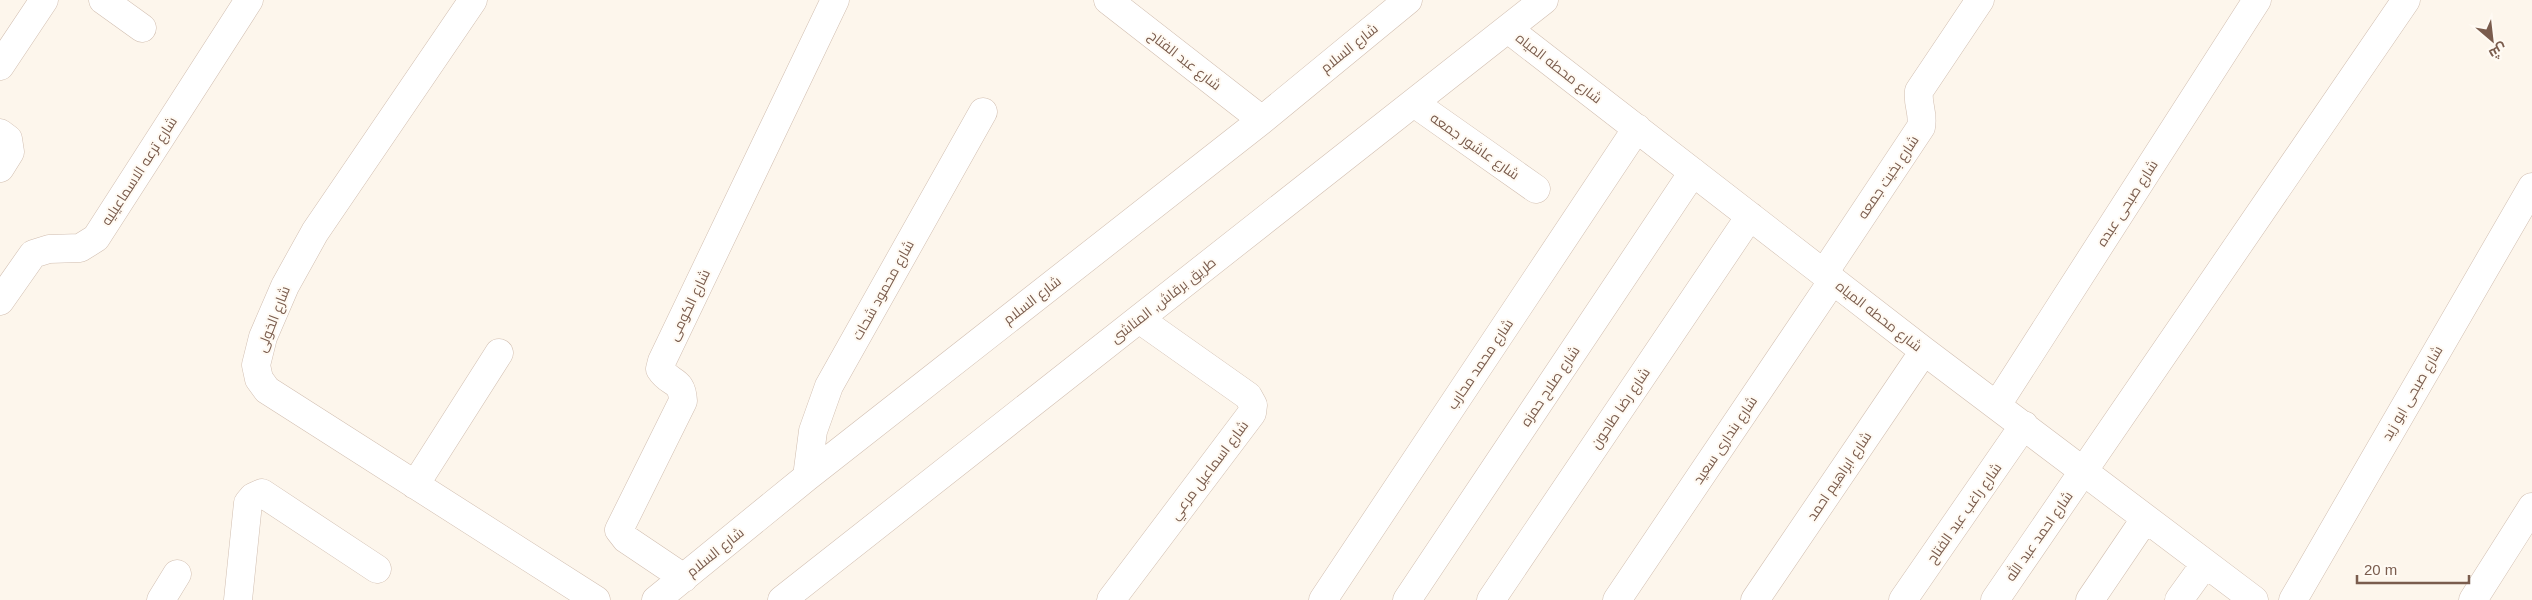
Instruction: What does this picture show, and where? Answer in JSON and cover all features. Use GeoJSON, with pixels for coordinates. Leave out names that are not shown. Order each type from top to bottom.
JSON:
{"type":"FeatureCollection","features":[{"type":"Feature","properties":{"kind":"street"},"geometry":{"type":"LineString","coordinates":[[0,66],[44,0]]}},
{"type":"Feature","properties":{"kind":"street"},"geometry":{"type":"LineString","coordinates":[[102,0],[142,28]]}},
{"type":"Feature","properties":{"kind":"street","name":"شارع ترعه الاسماعيليه"},"geometry":{"type":"LineString","coordinates":[[0,301],[33,254],[49,249],[80,248],[96,238],[248,0]]}},
{"type":"Feature","properties":{"kind":"street","name":"شارع الخولى"},"geometry":{"type":"LineString","coordinates":[[473,0],[315,232],[285,286],[263,337],[256,365],[259,379],[267,390],[596,600]]}},
{"type":"Feature","properties":{"kind":"street","name":"شارع الكومى"},"geometry":{"type":"LineString","coordinates":[[684,578],[626,539],[619,530],[682,401],[682,392],[678,383],[664,376],[660,369],[662,361],[835,0]]}},
{"type":"Feature","properties":{"kind":"street","name":"شارع عبد الفتاح"},"geometry":{"type":"LineString","coordinates":[[1108,0],[1262,120]]}},
{"type":"Feature","properties":{"kind":"street","name":"شارع السلام"},"geometry":{"type":"LineString","coordinates":[[656,600],[807,477],[1262,120],[1408,0]]}},
{"type":"Feature","properties":{"kind":"street","name":"طريق برقاش, المناشى"},"geometry":{"type":"LineString","coordinates":[[782,600],[1544,0]]}},
{"type":"Feature","properties":{"kind":"street","name":"شارع بخيت جمعه"},"geometry":{"type":"LineString","coordinates":[[1828,277],[1921,127],[1922,114],[1918,98],[1919,91],[1980,0]]}},
{"type":"Feature","properties":{"kind":"street","name":"شارع صبحى عبده"},"geometry":{"type":"LineString","coordinates":[[1998,405],[2256,0]]}},
{"type":"Feature","properties":{"kind":"street","name":"شارع احمد عبد الله"},"geometry":{"type":"LineString","coordinates":[[1995,600],[2406,0]]}},
{"type":"Feature","properties":{"kind":"street","name":"شارع محطه المياه"},"geometry":{"type":"LineString","coordinates":[[1508,29],[1924,351],[2254,600]]}},
{"type":"Feature","properties":{"kind":"street","name":"شارع عاشور جمعه"},"geometry":{"type":"LineString","coordinates":[[1414,103],[1536,189]]}},
{"type":"Feature","properties":{"kind":"street","name":"شارع محمود شحات"},"geometry":{"type":"LineString","coordinates":[[807,477],[814,430],[829,386],[983,112]]}},
{"type":"Feature","properties":{"kind":"street","name":"شارع محمد محارب"},"geometry":{"type":"LineString","coordinates":[[1323,600],[1637,128]]}},
{"type":"Feature","properties":{"kind":"street"},"geometry":{"type":"LineString","coordinates":[[0,133],[8,139],[10,152],[0,168]]}},
{"type":"Feature","properties":{"kind":"street","name":"شارع صلاح حمزه"},"geometry":{"type":"LineString","coordinates":[[1408,600],[1693,172]]}},
{"type":"Feature","properties":{"kind":"street","name":"شارع صبحى ابو زيد"},"geometry":{"type":"LineString","coordinates":[[2293,600],[2532,187]]}},
{"type":"Feature","properties":{"kind":"street","name":"شارع رضا طاحون"},"geometry":{"type":"LineString","coordinates":[[1490,600],[1750,216]]}},
{"type":"Feature","properties":{"kind":"street","name":"شارع بندارى سعيد"},"geometry":{"type":"LineString","coordinates":[[1617,600],[1828,277]]}},
{"type":"Feature","properties":{"kind":"street","name":"شارع اسماعيل مرعي"},"geometry":{"type":"LineString","coordinates":[[1111,600],[1252,413],[1253,405],[1248,396],[1139,320]]}},
{"type":"Feature","properties":{"kind":"street","name":"شارع ابراهيم احمد"},"geometry":{"type":"LineString","coordinates":[[1755,600],[1924,351]]}},
{"type":"Feature","properties":{"kind":"street"},"geometry":{"type":"LineString","coordinates":[[415,485],[499,353]]}},
{"type":"Feature","properties":{"kind":"street","name":"شارع راغب عبد الفتاح"},"geometry":{"type":"LineString","coordinates":[[1903,600],[2024,425]]}},
{"type":"Feature","properties":{"kind":"street"},"geometry":{"type":"LineString","coordinates":[[238,600],[248,503],[253,497],[262,493],[377,569]]}},
{"type":"Feature","properties":{"kind":"street"},"geometry":{"type":"LineString","coordinates":[[2473,600],[2532,507]]}},
{"type":"Feature","properties":{"kind":"street"},"geometry":{"type":"LineString","coordinates":[[2090,600],[2145,519]]}},
{"type":"Feature","properties":{"kind":"street"},"geometry":{"type":"LineString","coordinates":[[2179,600],[2205,564]]}},
{"type":"Feature","properties":{"kind":"street"},"geometry":{"type":"LineString","coordinates":[[161,600],[177,574]]}}]}
